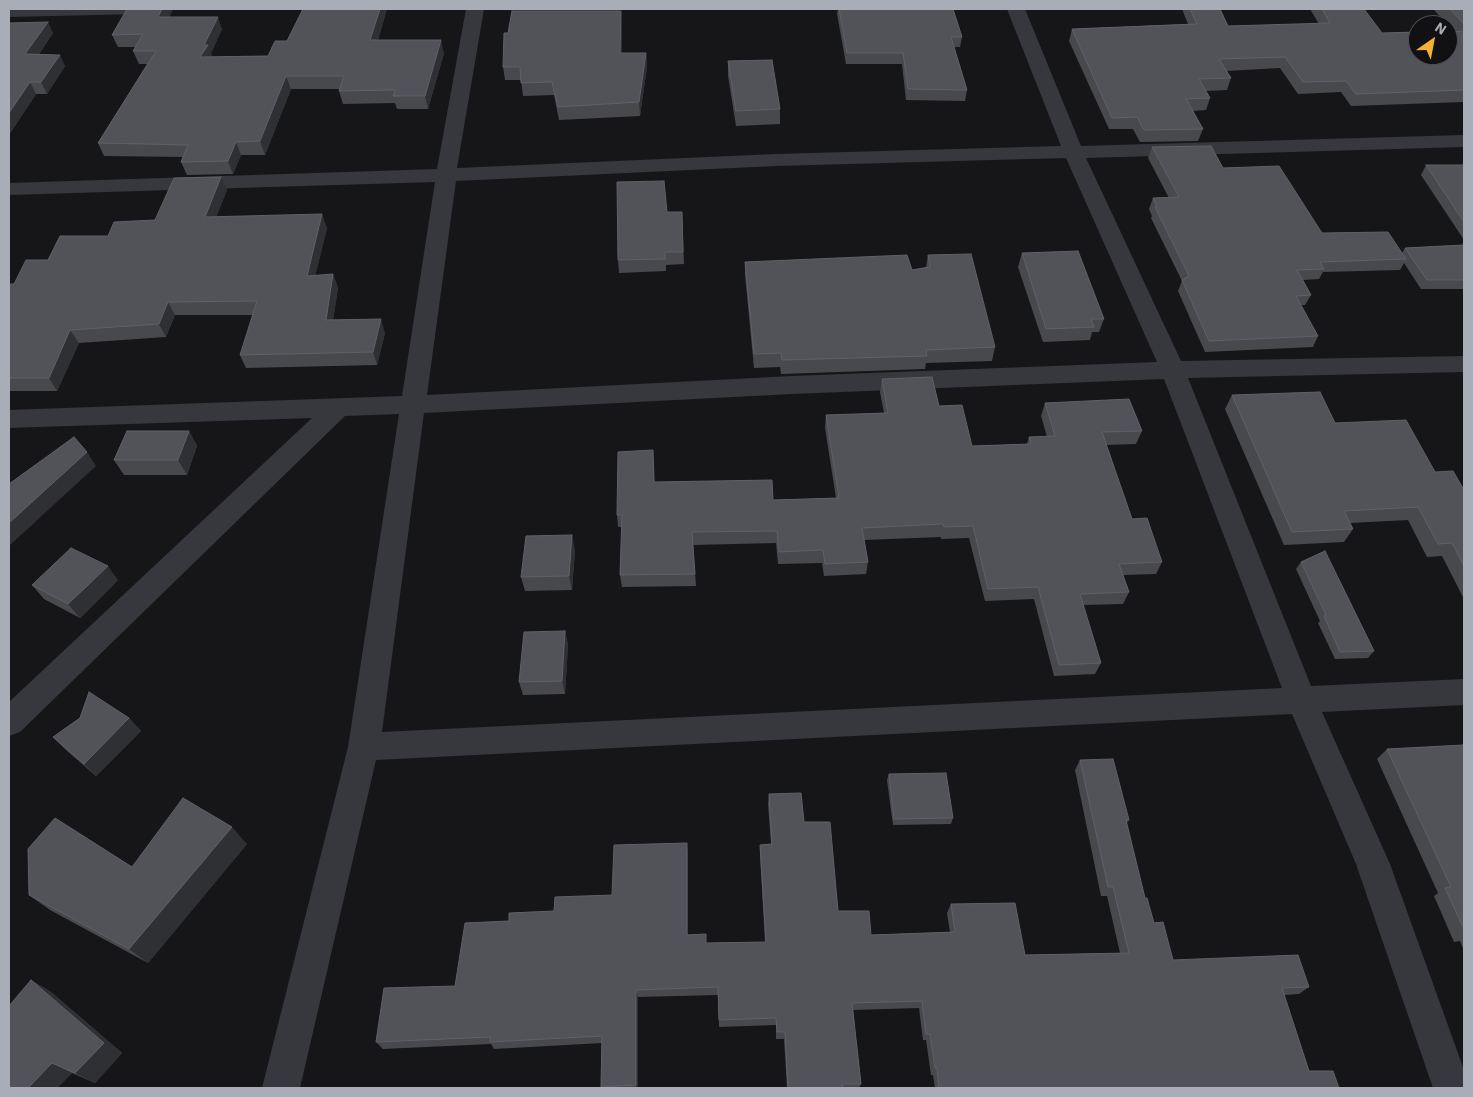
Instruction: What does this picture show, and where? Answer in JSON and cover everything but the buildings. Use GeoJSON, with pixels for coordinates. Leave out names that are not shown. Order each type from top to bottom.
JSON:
{"type":"FeatureCollection","features":[{"type":"Feature","properties":{"kind":"street"},"geometry":{"type":"LineString","coordinates":[[9,12],[140,9]]}},
{"type":"Feature","properties":{"kind":"street"},"geometry":{"type":"LineString","coordinates":[[281,1088],[364,747],[446,175],[476,9]]}},
{"type":"Feature","properties":{"kind":"street"},"geometry":{"type":"LineString","coordinates":[[1016,9],[1073,152],[1173,370],[1302,701],[1374,864],[1452,1088]]}},
{"type":"Feature","properties":{"kind":"street"},"geometry":{"type":"LineString","coordinates":[[9,189],[446,175],[776,160],[1464,141]]}},
{"type":"Feature","properties":{"kind":"street"},"geometry":{"type":"LineString","coordinates":[[9,419],[413,405],[792,386],[1173,370],[1464,364]]}},
{"type":"Feature","properties":{"kind":"street"},"geometry":{"type":"LineString","coordinates":[[9,722],[338,407]]}},
{"type":"Feature","properties":{"kind":"street"},"geometry":{"type":"LineString","coordinates":[[364,747],[1464,692]]}}]}
